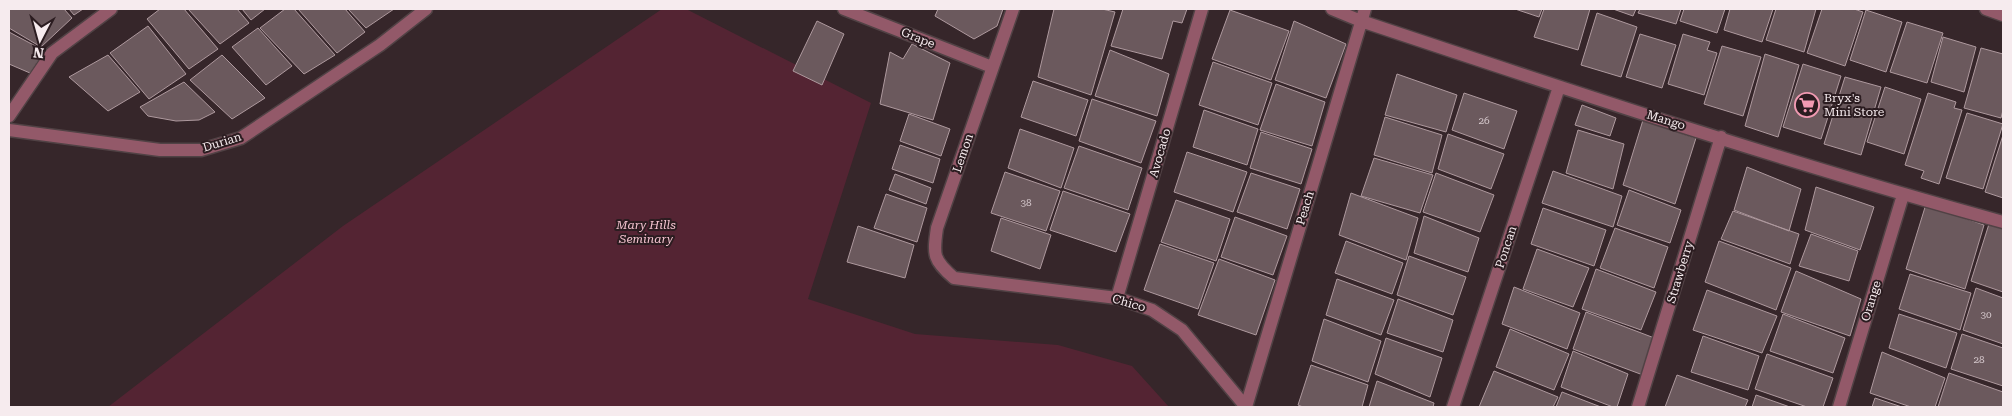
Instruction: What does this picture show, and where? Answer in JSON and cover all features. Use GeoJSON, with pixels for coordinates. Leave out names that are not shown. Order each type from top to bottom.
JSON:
{"type":"FeatureCollection","features":[{"type":"Feature","properties":{"kind":"street"},"geometry":{"type":"LineString","coordinates":[[9,116],[52,53],[111,9]]}},
{"type":"Feature","properties":{"kind":"street","name":"Durian"},"geometry":{"type":"LineString","coordinates":[[9,130],[160,150],[201,150],[241,138],[380,45],[426,9]]}},
{"type":"Feature","properties":{"kind":"street","name":"Grape"},"geometry":{"type":"LineString","coordinates":[[844,9],[992,67]]}},
{"type":"Feature","properties":{"kind":"street","name":"Lemon"},"geometry":{"type":"LineString","coordinates":[[969,280],[954,278],[940,265],[933,250],[937,228],[1013,9]]}},
{"type":"Feature","properties":{"kind":"street","name":"Avocado"},"geometry":{"type":"LineString","coordinates":[[1117,298],[1202,9]]}},
{"type":"Feature","properties":{"kind":"street","name":"Mango"},"geometry":{"type":"LineString","coordinates":[[1332,9],[1363,15],[1559,88],[1903,194],[2003,222]]}},
{"type":"Feature","properties":{"kind":"street"},"geometry":{"type":"LineString","coordinates":[[1986,9],[2003,14]]}},
{"type":"Feature","properties":{"kind":"street","name":"Peach"},"geometry":{"type":"LineString","coordinates":[[1246,407],[1363,15]]}},
{"type":"Feature","properties":{"kind":"street","name":"Poncan"},"geometry":{"type":"LineString","coordinates":[[1453,407],[1559,88]]}},
{"type":"Feature","properties":{"kind":"street","name":"Strawberry"},"geometry":{"type":"LineString","coordinates":[[1638,407],[1721,137]]}},
{"type":"Feature","properties":{"kind":"street","name":"Orange"},"geometry":{"type":"LineString","coordinates":[[1839,407],[1903,194]]}},
{"type":"Feature","properties":{"kind":"street","name":"Chico"},"geometry":{"type":"LineString","coordinates":[[969,280],[1117,298],[1152,310],[1182,330],[1246,407]]}},
{"type":"Feature","properties":{"kind":"green space","name":"Mary Hills Seminary"},"geometry":{"type":"Polygon","coordinates":[[[662,9],[686,9],[871,103],[808,299],[915,334],[1058,345],[1132,366],[1169,407],[108,407],[343,226],[662,9]]]}},
{"type":"Feature","properties":{"kind":"building"},"geometry":{"type":"Polygon","coordinates":[[[9,9],[64,9],[72,18],[41,47],[9,28],[9,9]]]}},
{"type":"Feature","properties":{"kind":"building"},"geometry":{"type":"Polygon","coordinates":[[[69,9],[83,9],[74,15],[69,9]]]}},
{"type":"Feature","properties":{"kind":"building"},"geometry":{"type":"Polygon","coordinates":[[[160,9],[184,9],[218,49],[189,69],[147,19],[160,9]]]}},
{"type":"Feature","properties":{"kind":"building"},"geometry":{"type":"Polygon","coordinates":[[[188,9],[237,9],[249,23],[220,44],[188,9]]]}},
{"type":"Feature","properties":{"kind":"building"},"geometry":{"type":"Polygon","coordinates":[[[242,9],[265,9],[251,20],[242,9]]]}},
{"type":"Feature","properties":{"kind":"building"},"geometry":{"type":"Polygon","coordinates":[[[285,9],[294,9],[335,55],[304,74],[260,28],[285,9]]]}},
{"type":"Feature","properties":{"kind":"building"},"geometry":{"type":"Polygon","coordinates":[[[298,9],[345,9],[365,32],[337,53],[298,9]]]}},
{"type":"Feature","properties":{"kind":"building"},"geometry":{"type":"Polygon","coordinates":[[[348,9],[394,9],[366,28],[348,9]]]}},
{"type":"Feature","properties":{"kind":"building"},"geometry":{"type":"Polygon","coordinates":[[[938,9],[1003,9],[997,26],[974,39],[935,16],[938,9]]]}},
{"type":"Feature","properties":{"kind":"building"},"geometry":{"type":"Polygon","coordinates":[[[1054,9],[1102,9],[1115,12],[1091,95],[1038,77],[1054,9]]]}},
{"type":"Feature","properties":{"kind":"building"},"geometry":{"type":"Polygon","coordinates":[[[1123,9],[1187,9],[1182,23],[1173,21],[1162,59],[1111,46],[1123,9]]]}},
{"type":"Feature","properties":{"kind":"building"},"geometry":{"type":"Polygon","coordinates":[[[1515,9],[1542,9],[1539,17],[1515,9]]]}},
{"type":"Feature","properties":{"kind":"building"},"geometry":{"type":"Polygon","coordinates":[[[1544,9],[1590,9],[1578,50],[1534,37],[1544,9]]]}},
{"type":"Feature","properties":{"kind":"building"},"geometry":{"type":"Polygon","coordinates":[[[1613,9],[1636,9],[1633,16],[1613,9]]]}},
{"type":"Feature","properties":{"kind":"building"},"geometry":{"type":"Polygon","coordinates":[[[1640,9],[1681,9],[1676,24],[1638,13],[1640,9]]]}},
{"type":"Feature","properties":{"kind":"building"},"geometry":{"type":"Polygon","coordinates":[[[1684,9],[1725,9],[1717,33],[1680,21],[1684,9]]]}},
{"type":"Feature","properties":{"kind":"building"},"geometry":{"type":"Polygon","coordinates":[[[1730,9],[1773,9],[1762,42],[1724,30],[1730,9]]]}},
{"type":"Feature","properties":{"kind":"building"},"geometry":{"type":"Polygon","coordinates":[[[1776,9],[1816,9],[1804,52],[1766,40],[1776,9]]]}},
{"type":"Feature","properties":{"kind":"building"},"geometry":{"type":"Polygon","coordinates":[[[1822,9],[1854,9],[1863,12],[1845,66],[1807,53],[1822,9]]]}},
{"type":"Feature","properties":{"kind":"building"},"geometry":{"type":"Polygon","coordinates":[[[1230,10],[1289,31],[1271,80],[1212,59],[1230,10]]]}},
{"type":"Feature","properties":{"kind":"building"},"geometry":{"type":"Polygon","coordinates":[[[1866,10],[1902,22],[1886,72],[1850,60],[1866,10]]]}},
{"type":"Feature","properties":{"kind":"building"},"geometry":{"type":"Polygon","coordinates":[[[1597,13],[1637,27],[1621,77],[1581,65],[1597,13]]]}},
{"type":"Feature","properties":{"kind":"building"},"geometry":{"type":"Polygon","coordinates":[[[817,21],[844,34],[822,85],[793,71],[817,21]]]}},
{"type":"Feature","properties":{"kind":"building"},"geometry":{"type":"Polygon","coordinates":[[[1294,21],[1346,44],[1326,98],[1275,80],[1294,21]]]}},
{"type":"Feature","properties":{"kind":"building"},"geometry":{"type":"Polygon","coordinates":[[[1907,22],[1943,33],[1927,83],[1890,72],[1907,22]]]}},
{"type":"Feature","properties":{"kind":"building"},"geometry":{"type":"Polygon","coordinates":[[[148,26],[186,74],[149,99],[110,53],[148,26]]]}},
{"type":"Feature","properties":{"kind":"building"},"geometry":{"type":"Polygon","coordinates":[[[258,28],[292,66],[266,85],[232,47],[258,28]]]}},
{"type":"Feature","properties":{"kind":"building"},"geometry":{"type":"Polygon","coordinates":[[[9,32],[45,51],[30,73],[9,64],[9,32]]]}},
{"type":"Feature","properties":{"kind":"building"},"geometry":{"type":"Polygon","coordinates":[[[1640,34],[1676,45],[1662,88],[1626,77],[1640,34]]]}},
{"type":"Feature","properties":{"kind":"building"},"geometry":{"type":"Polygon","coordinates":[[[1683,34],[1710,42],[1707,50],[1717,53],[1704,95],[1668,84],[1683,34]]]}},
{"type":"Feature","properties":{"kind":"building"},"geometry":{"type":"Polygon","coordinates":[[[1943,37],[1976,47],[1964,92],[1931,82],[1943,37]]]}},
{"type":"Feature","properties":{"kind":"building"},"geometry":{"type":"Polygon","coordinates":[[[912,44],[950,63],[933,120],[880,104],[890,52],[903,59],[912,44]]]}},
{"type":"Feature","properties":{"kind":"building"},"geometry":{"type":"Polygon","coordinates":[[[1722,46],[1761,57],[1743,116],[1704,104],[1722,46]]]}},
{"type":"Feature","properties":{"kind":"building"},"geometry":{"type":"Polygon","coordinates":[[[1981,48],[2003,54],[2003,110],[2001,118],[1964,108],[1981,48]]]}},
{"type":"Feature","properties":{"kind":"building"},"geometry":{"type":"Polygon","coordinates":[[[1110,50],[1169,74],[1157,116],[1095,96],[1110,50]]]}},
{"type":"Feature","properties":{"kind":"building"},"geometry":{"type":"Polygon","coordinates":[[[1765,54],[1799,65],[1778,137],[1745,126],[1765,54]]]}},
{"type":"Feature","properties":{"kind":"building"},"geometry":{"type":"Polygon","coordinates":[[[108,55],[140,92],[108,111],[69,77],[108,55]]]}},
{"type":"Feature","properties":{"kind":"building"},"geometry":{"type":"Polygon","coordinates":[[[222,55],[265,98],[232,119],[190,80],[222,55]]]}},
{"type":"Feature","properties":{"kind":"building"},"geometry":{"type":"Polygon","coordinates":[[[1213,62],[1272,83],[1258,125],[1199,105],[1213,62]]]}},
{"type":"Feature","properties":{"kind":"building"},"geometry":{"type":"Polygon","coordinates":[[[1803,64],[1841,76],[1821,139],[1783,127],[1803,64]]]}},
{"type":"Feature","properties":{"kind":"building"},"geometry":{"type":"Polygon","coordinates":[[[1397,74],[1457,95],[1446,132],[1385,115],[1397,74]]]}},
{"type":"Feature","properties":{"kind":"building"},"geometry":{"type":"Polygon","coordinates":[[[1845,77],[1881,87],[1861,155],[1824,144],[1845,77]]]}},
{"type":"Feature","properties":{"kind":"building"},"geometry":{"type":"Polygon","coordinates":[[[1033,81],[1088,100],[1076,136],[1021,117],[1033,81]]]}},
{"type":"Feature","properties":{"kind":"building"},"geometry":{"type":"Polygon","coordinates":[[[184,82],[215,112],[199,120],[176,121],[148,116],[140,107],[184,82]]]}},
{"type":"Feature","properties":{"kind":"building"},"geometry":{"type":"Polygon","coordinates":[[[1276,84],[1325,102],[1312,146],[1260,130],[1276,84]]]}},
{"type":"Feature","properties":{"kind":"building"},"geometry":{"type":"Polygon","coordinates":[[[1885,87],[1921,99],[1904,154],[1867,142],[1885,87]]]}},
{"type":"Feature","properties":{"kind":"building"},"geometry":{"type":"Polygon","coordinates":[[[1464,93],[1517,111],[1504,149],[1452,130],[1464,93]]]}},
{"type":"Feature","properties":{"kind":"building"},"geometry":{"type":"Polygon","coordinates":[[[1928,93],[1956,102],[1954,108],[1962,110],[1939,184],[1921,178],[1924,171],[1905,165],[1928,93]]]}},
{"type":"Feature","properties":{"kind":"building"},"geometry":{"type":"Polygon","coordinates":[[[1092,99],[1156,121],[1141,163],[1079,141],[1092,99]]]}},
{"type":"Feature","properties":{"kind":"building"},"geometry":{"type":"Polygon","coordinates":[[[1582,105],[1616,118],[1610,136],[1575,125],[1582,105]]]}},
{"type":"Feature","properties":{"kind":"building"},"geometry":{"type":"Polygon","coordinates":[[[1204,110],[1258,129],[1247,165],[1193,147],[1204,110]]]}},
{"type":"Feature","properties":{"kind":"building"},"geometry":{"type":"Polygon","coordinates":[[[1967,113],[2003,124],[1983,189],[1946,178],[1967,113]]]}},
{"type":"Feature","properties":{"kind":"building"},"geometry":{"type":"Polygon","coordinates":[[[909,114],[950,129],[941,156],[900,141],[909,114]]]}},
{"type":"Feature","properties":{"kind":"building"},"geometry":{"type":"Polygon","coordinates":[[[1385,117],[1442,135],[1432,173],[1374,155],[1385,117]]]}},
{"type":"Feature","properties":{"kind":"building"},"geometry":{"type":"Polygon","coordinates":[[[1643,120],[1696,138],[1675,204],[1623,185],[1643,120]]]}},
{"type":"Feature","properties":{"kind":"building"},"geometry":{"type":"Polygon","coordinates":[[[1020,129],[1074,148],[1061,188],[1008,168],[1020,129]]]}},
{"type":"Feature","properties":{"kind":"building"},"geometry":{"type":"Polygon","coordinates":[[[1578,130],[1624,144],[1613,189],[1566,173],[1578,130]]]}},
{"type":"Feature","properties":{"kind":"building"},"geometry":{"type":"Polygon","coordinates":[[[1261,132],[1312,149],[1301,184],[1250,168],[1261,132]]]}},
{"type":"Feature","properties":{"kind":"building"},"geometry":{"type":"Polygon","coordinates":[[[1448,134],[1504,154],[1491,189],[1438,169],[1448,134]]]}},
{"type":"Feature","properties":{"kind":"building"},"geometry":{"type":"Polygon","coordinates":[[[2003,135],[2003,198],[1985,192],[2003,135]]]}},
{"type":"Feature","properties":{"kind":"building"},"geometry":{"type":"Polygon","coordinates":[[[900,145],[940,159],[933,183],[892,169],[900,145]]]}},
{"type":"Feature","properties":{"kind":"building"},"geometry":{"type":"Polygon","coordinates":[[[1079,146],[1142,168],[1128,210],[1064,188],[1079,146]]]}},
{"type":"Feature","properties":{"kind":"building"},"geometry":{"type":"Polygon","coordinates":[[[1187,152],[1247,172],[1233,212],[1174,192],[1187,152]]]}},
{"type":"Feature","properties":{"kind":"building"},"geometry":{"type":"Polygon","coordinates":[[[1374,158],[1433,175],[1420,213],[1361,196],[1374,158]]]}},
{"type":"Feature","properties":{"kind":"building"},"geometry":{"type":"Polygon","coordinates":[[[1747,167],[1801,189],[1789,231],[1734,210],[1747,167]]]}},
{"type":"Feature","properties":{"kind":"building"},"geometry":{"type":"Polygon","coordinates":[[[1553,171],[1622,196],[1613,227],[1542,203],[1553,171]]]}},
{"type":"Feature","properties":{"kind":"building"},"geometry":{"type":"Polygon","coordinates":[[[1005,172],[1060,191],[1046,231],[991,213],[1005,172]]]}},
{"type":"Feature","properties":{"kind":"building"},"geometry":{"type":"Polygon","coordinates":[[[1251,173],[1300,189],[1287,229],[1237,212],[1251,173]]]}},
{"type":"Feature","properties":{"kind":"building"},"geometry":{"type":"Polygon","coordinates":[[[1436,173],[1494,195],[1480,232],[1423,212],[1436,173]]]}},
{"type":"Feature","properties":{"kind":"building"},"geometry":{"type":"Polygon","coordinates":[[[895,174],[931,188],[926,204],[889,190],[895,174]]]}},
{"type":"Feature","properties":{"kind":"building"},"geometry":{"type":"Polygon","coordinates":[[[1816,187],[1874,207],[1860,250],[1805,230],[1816,187]]]}},
{"type":"Feature","properties":{"kind":"building"},"geometry":{"type":"Polygon","coordinates":[[[1629,190],[1681,210],[1670,243],[1617,225],[1629,190]]]}},
{"type":"Feature","properties":{"kind":"building"},"geometry":{"type":"Polygon","coordinates":[[[1063,191],[1130,214],[1116,252],[1050,230],[1063,191]]]}},
{"type":"Feature","properties":{"kind":"building"},"geometry":{"type":"Polygon","coordinates":[[[1351,193],[1418,218],[1406,260],[1339,235],[1351,193]]]}},
{"type":"Feature","properties":{"kind":"building"},"geometry":{"type":"Polygon","coordinates":[[[886,194],[927,208],[917,242],[874,228],[886,194]]]}},
{"type":"Feature","properties":{"kind":"building"},"geometry":{"type":"Polygon","coordinates":[[[1176,200],[1230,219],[1216,261],[1161,242],[1176,200]]]}},
{"type":"Feature","properties":{"kind":"building"},"geometry":{"type":"Polygon","coordinates":[[[1926,204],[1984,225],[1965,289],[1906,269],[1926,204]]]}},
{"type":"Feature","properties":{"kind":"building"},"geometry":{"type":"Polygon","coordinates":[[[1543,208],[1606,230],[1594,266],[1531,244],[1543,208]]]}},
{"type":"Feature","properties":{"kind":"building"},"geometry":{"type":"Polygon","coordinates":[[[1733,211],[1799,234],[1790,264],[1721,239],[1733,211]]]}},
{"type":"Feature","properties":{"kind":"building"},"geometry":{"type":"Polygon","coordinates":[[[1424,216],[1479,238],[1468,272],[1414,253],[1424,216]]]}},
{"type":"Feature","properties":{"kind":"building"},"geometry":{"type":"Polygon","coordinates":[[[1235,217],[1287,236],[1273,275],[1221,257],[1235,217]]]}},
{"type":"Feature","properties":{"kind":"building"},"geometry":{"type":"Polygon","coordinates":[[[1001,218],[1051,235],[1040,269],[991,251],[1001,218]]]}},
{"type":"Feature","properties":{"kind":"building"},"geometry":{"type":"Polygon","coordinates":[[[1989,224],[2003,228],[2003,292],[1971,281],[1989,224]]]}},
{"type":"Feature","properties":{"kind":"building"},"geometry":{"type":"Polygon","coordinates":[[[858,226],[914,245],[905,278],[847,262],[858,226]]]}},
{"type":"Feature","properties":{"kind":"building"},"geometry":{"type":"Polygon","coordinates":[[[1615,228],[1668,247],[1654,288],[1600,268],[1615,228]]]}},
{"type":"Feature","properties":{"kind":"building"},"geometry":{"type":"Polygon","coordinates":[[[1811,234],[1858,251],[1849,281],[1799,266],[1811,234]]]}},
{"type":"Feature","properties":{"kind":"building"},"geometry":{"type":"Polygon","coordinates":[[[1346,241],[1403,263],[1392,294],[1335,273],[1346,241]]]}},
{"type":"Feature","properties":{"kind":"building"},"geometry":{"type":"Polygon","coordinates":[[[1719,241],[1791,268],[1776,310],[1705,282],[1719,241]]]}},
{"type":"Feature","properties":{"kind":"building"},"geometry":{"type":"Polygon","coordinates":[[[1160,244],[1214,263],[1198,309],[1144,290],[1160,244]]]}},
{"type":"Feature","properties":{"kind":"building"},"geometry":{"type":"Polygon","coordinates":[[[1537,249],[1589,268],[1573,307],[1523,289],[1537,249]]]}},
{"type":"Feature","properties":{"kind":"building"},"geometry":{"type":"Polygon","coordinates":[[[1409,256],[1466,277],[1453,315],[1397,295],[1409,256]]]}},
{"type":"Feature","properties":{"kind":"building"},"geometry":{"type":"Polygon","coordinates":[[[1219,259],[1275,280],[1256,335],[1198,315],[1219,259]]]}},
{"type":"Feature","properties":{"kind":"building"},"geometry":{"type":"Polygon","coordinates":[[[1596,269],[1656,292],[1641,330],[1582,309],[1596,269]]]}},
{"type":"Feature","properties":{"kind":"building"},"geometry":{"type":"Polygon","coordinates":[[[1796,271],[1861,299],[1850,336],[1781,312],[1796,271]]]}},
{"type":"Feature","properties":{"kind":"building"},"geometry":{"type":"Polygon","coordinates":[[[1910,274],[1971,293],[1960,330],[1899,309],[1910,274]]]}},
{"type":"Feature","properties":{"kind":"building"},"geometry":{"type":"Polygon","coordinates":[[[1337,279],[1394,300],[1381,335],[1326,315],[1337,279]]]}},
{"type":"Feature","properties":{"kind":"building"},"geometry":{"type":"Polygon","coordinates":[[[1514,287],[1580,313],[1567,349],[1502,324],[1514,287]]]}},
{"type":"Feature","properties":{"kind":"building"},"geometry":{"type":"Polygon","coordinates":[[[1976,288],[2003,298],[2003,344],[1963,330],[1976,288]]]}},
{"type":"Feature","properties":{"kind":"building"},"geometry":{"type":"Polygon","coordinates":[[[1707,290],[1777,316],[1762,353],[1693,330],[1707,290]]]}},
{"type":"Feature","properties":{"kind":"building"},"geometry":{"type":"Polygon","coordinates":[[[1398,299],[1453,320],[1443,352],[1387,333],[1398,299]]]}},
{"type":"Feature","properties":{"kind":"building"},"geometry":{"type":"Polygon","coordinates":[[[1586,312],[1657,339],[1643,375],[1573,349],[1586,312]]]}},
{"type":"Feature","properties":{"kind":"building"},"geometry":{"type":"Polygon","coordinates":[[[1783,314],[1845,338],[1833,373],[1770,351],[1783,314]]]}},
{"type":"Feature","properties":{"kind":"building"},"geometry":{"type":"Polygon","coordinates":[[[1899,314],[1957,333],[1946,368],[1889,348],[1899,314]]]}},
{"type":"Feature","properties":{"kind":"building"},"geometry":{"type":"Polygon","coordinates":[[[1324,319],[1381,341],[1368,382],[1312,361],[1324,319]]]}},
{"type":"Feature","properties":{"kind":"building"},"geometry":{"type":"Polygon","coordinates":[[[1510,329],[1569,354],[1554,390],[1496,367],[1510,329]]]}},
{"type":"Feature","properties":{"kind":"building"},"geometry":{"type":"Polygon","coordinates":[[[1962,334],[2003,348],[2003,386],[1951,369],[1962,334]]]}},
{"type":"Feature","properties":{"kind":"building"},"geometry":{"type":"Polygon","coordinates":[[[1703,336],[1759,356],[1748,390],[1691,372],[1703,336]]]}},
{"type":"Feature","properties":{"kind":"building"},"geometry":{"type":"Polygon","coordinates":[[[1386,338],[1442,358],[1430,397],[1375,374],[1386,338]]]}},
{"type":"Feature","properties":{"kind":"building"},"geometry":{"type":"Polygon","coordinates":[[[1573,351],[1628,374],[1617,407],[1561,387],[1573,351]]]}},
{"type":"Feature","properties":{"kind":"building"},"geometry":{"type":"Polygon","coordinates":[[[1882,352],[1945,378],[1935,407],[1911,407],[1870,393],[1882,352]]]}},
{"type":"Feature","properties":{"kind":"building"},"geometry":{"type":"Polygon","coordinates":[[[1767,354],[1833,378],[1823,407],[1807,407],[1755,389],[1767,354]]]}},
{"type":"Feature","properties":{"kind":"building"},"geometry":{"type":"Polygon","coordinates":[[[1311,365],[1368,385],[1362,407],[1303,407],[1298,405],[1311,365]]]}},
{"type":"Feature","properties":{"kind":"building"},"geometry":{"type":"Polygon","coordinates":[[[1494,371],[1558,397],[1553,407],[1479,407],[1494,371]]]}},
{"type":"Feature","properties":{"kind":"building"},"geometry":{"type":"Polygon","coordinates":[[[1949,373],[2003,392],[2003,407],[1938,407],[1949,373]]]}},
{"type":"Feature","properties":{"kind":"building"},"geometry":{"type":"Polygon","coordinates":[[[1677,375],[1748,400],[1745,407],[1665,407],[1677,375]]]}},
{"type":"Feature","properties":{"kind":"building"},"geometry":{"type":"Polygon","coordinates":[[[1377,381],[1434,403],[1433,407],[1369,407],[1377,381]]]}},
{"type":"Feature","properties":{"kind":"building"},"geometry":{"type":"Polygon","coordinates":[[[1562,392],[1601,407],[1556,407],[1562,392]]]}},
{"type":"Feature","properties":{"kind":"building"},"geometry":{"type":"Polygon","coordinates":[[[1756,395],[1790,407],[1752,407],[1756,395]]]}},
{"type":"Feature","properties":{"kind":"building"},"geometry":{"type":"Polygon","coordinates":[[[1875,398],[1902,407],[1872,407],[1875,398]]]}},
{"type":"Feature","properties":{"kind":"place","name":"Bryx's Mini Store"},"geometry":{"type":"Point","coordinates":[1807,105]}}]}
